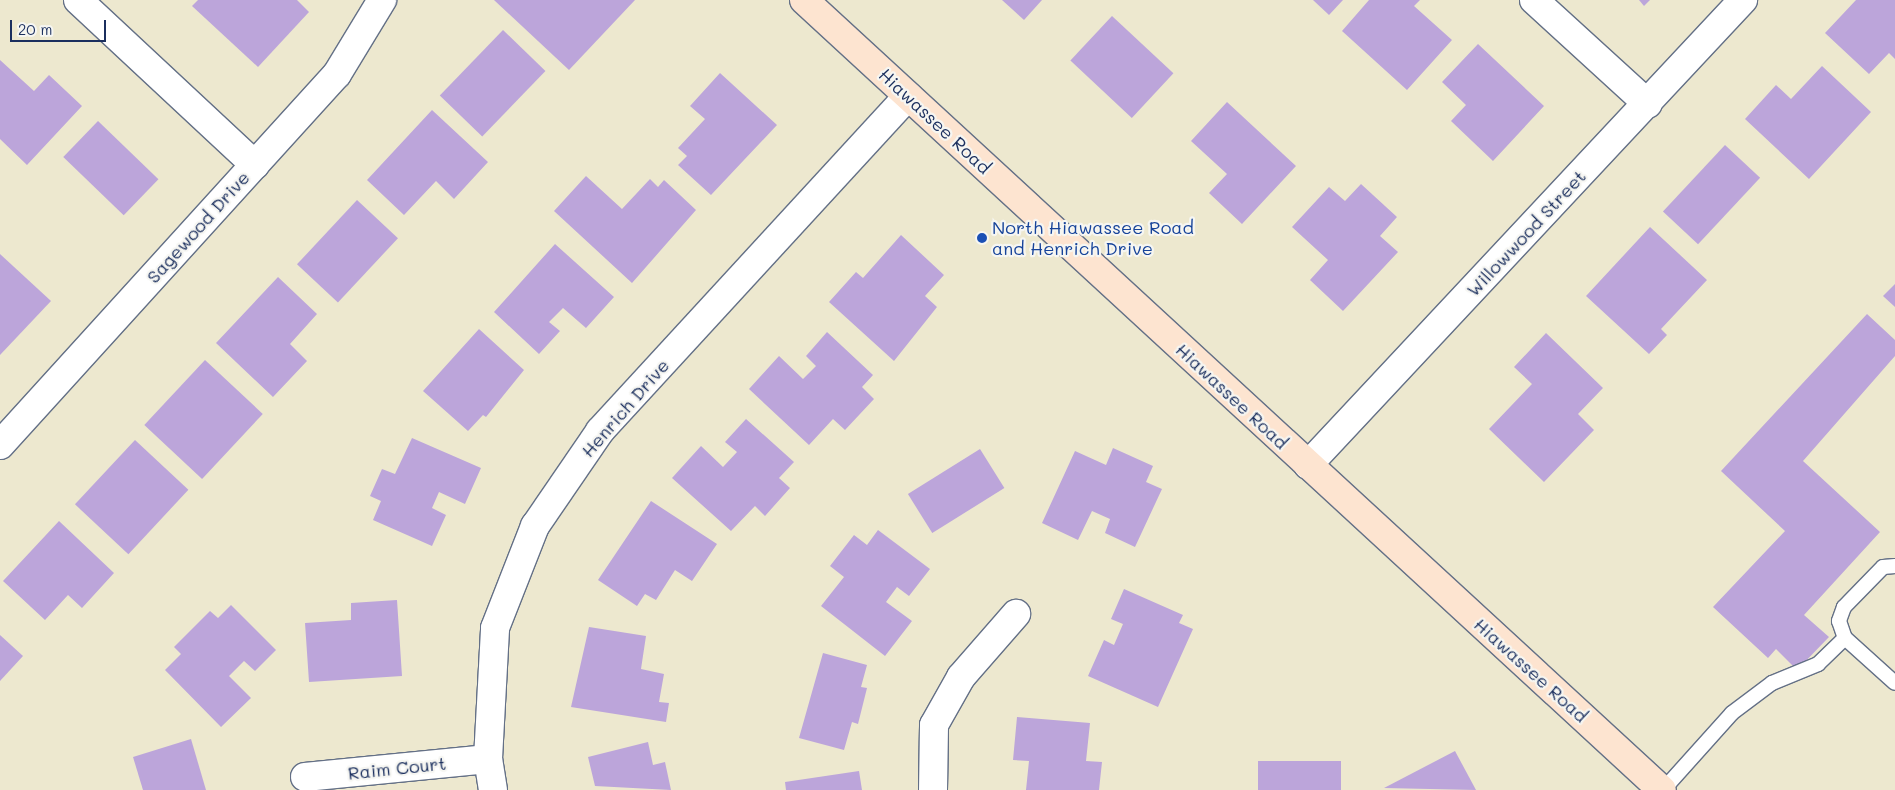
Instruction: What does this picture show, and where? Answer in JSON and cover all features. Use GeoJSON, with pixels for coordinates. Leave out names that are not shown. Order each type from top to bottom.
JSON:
{"type":"FeatureCollection","features":[{"type":"Feature","properties":{"kind":"main road","name":"Hiawassee Road"},"geometry":{"type":"LineString","coordinates":[[804,0],[1662,790]]}},
{"type":"Feature","properties":{"kind":"street"},"geometry":{"type":"LineString","coordinates":[[78,0],[255,165]]}},
{"type":"Feature","properties":{"kind":"street","name":"Sagewood Drive"},"geometry":{"type":"LineString","coordinates":[[0,445],[337,74],[382,0]]}},
{"type":"Feature","properties":{"kind":"street"},"geometry":{"type":"LineString","coordinates":[[1534,0],[1648,104]]}},
{"type":"Feature","properties":{"kind":"street","name":"Willowwood Street"},"geometry":{"type":"LineString","coordinates":[[1308,466],[1648,104],[1743,0]]}},
{"type":"Feature","properties":{"kind":"street","name":"Henrich Drive"},"geometry":{"type":"LineString","coordinates":[[493,790],[488,759],[495,628],[535,526],[600,431],[908,96]]}},
{"type":"Feature","properties":{"kind":"street"},"geometry":{"type":"LineString","coordinates":[[933,790],[934,725],[961,677],[1016,614]]}},
{"type":"Feature","properties":{"kind":"street","name":"Raim Court"},"geometry":{"type":"LineString","coordinates":[[305,777],[488,759]]}},
{"type":"Feature","properties":{"kind":"lane"},"geometry":{"type":"LineString","coordinates":[[1895,566],[1883,567],[1844,607],[1839,621],[1845,638],[1895,683]]}},
{"type":"Feature","properties":{"kind":"lane"},"geometry":{"type":"LineString","coordinates":[[1662,790],[1732,713],[1772,683],[1818,664],[1845,638]]}},
{"type":"Feature","properties":{"kind":"building"},"geometry":{"type":"Polygon","coordinates":[[[198,0],[297,0],[309,12],[258,67],[192,6],[198,0]]]}},
{"type":"Feature","properties":{"kind":"building"},"geometry":{"type":"Polygon","coordinates":[[[494,0],[635,0],[569,70],[494,0]]]}},
{"type":"Feature","properties":{"kind":"building"},"geometry":{"type":"Polygon","coordinates":[[[1002,0],[1042,0],[1024,20],[1002,0]]]}},
{"type":"Feature","properties":{"kind":"building"},"geometry":{"type":"Polygon","coordinates":[[[1313,0],[1343,0],[1329,15],[1313,0]]]}},
{"type":"Feature","properties":{"kind":"building"},"geometry":{"type":"Polygon","coordinates":[[[1369,0],[1420,0],[1414,6],[1452,40],[1407,90],[1342,31],[1369,0]]]}},
{"type":"Feature","properties":{"kind":"building"},"geometry":{"type":"Polygon","coordinates":[[[1639,0],[1650,0],[1644,6],[1639,0]]]}},
{"type":"Feature","properties":{"kind":"building"},"geometry":{"type":"Polygon","coordinates":[[[1856,0],[1895,0],[1895,59],[1889,53],[1869,74],[1825,33],[1856,0]]]}},
{"type":"Feature","properties":{"kind":"building"},"geometry":{"type":"Polygon","coordinates":[[[1112,16],[1173,73],[1132,118],[1070,61],[1112,16]]]}},
{"type":"Feature","properties":{"kind":"building"},"geometry":{"type":"Polygon","coordinates":[[[503,30],[545,71],[482,136],[440,95],[503,30]]]}},
{"type":"Feature","properties":{"kind":"building"},"geometry":{"type":"Polygon","coordinates":[[[1478,44],[1544,106],[1493,161],[1451,121],[1466,105],[1442,82],[1478,44]]]}},
{"type":"Feature","properties":{"kind":"building"},"geometry":{"type":"Polygon","coordinates":[[[0,60],[34,91],[49,75],[82,106],[27,165],[0,139],[0,60]]]}},
{"type":"Feature","properties":{"kind":"building"},"geometry":{"type":"Polygon","coordinates":[[[1822,66],[1871,112],[1809,179],[1745,119],[1776,85],[1791,99],[1822,66]]]}},
{"type":"Feature","properties":{"kind":"building"},"geometry":{"type":"Polygon","coordinates":[[[720,73],[777,125],[711,195],[678,165],[687,156],[678,148],[705,119],[690,106],[720,73]]]}},
{"type":"Feature","properties":{"kind":"building"},"geometry":{"type":"Polygon","coordinates":[[[1227,102],[1296,166],[1242,224],[1209,193],[1227,174],[1191,141],[1227,102]]]}},
{"type":"Feature","properties":{"kind":"building"},"geometry":{"type":"Polygon","coordinates":[[[432,110],[488,162],[454,199],[436,181],[404,215],[367,180],[432,110]]]}},
{"type":"Feature","properties":{"kind":"building"},"geometry":{"type":"Polygon","coordinates":[[[98,121],[158,179],[124,215],[63,157],[98,121]]]}},
{"type":"Feature","properties":{"kind":"building"},"geometry":{"type":"Polygon","coordinates":[[[1725,145],[1760,178],[1698,244],[1663,212],[1725,145]]]}},
{"type":"Feature","properties":{"kind":"building"},"geometry":{"type":"Polygon","coordinates":[[[586,176],[622,209],[650,179],[658,187],[664,180],[696,210],[632,283],[554,211],[586,176]]]}},
{"type":"Feature","properties":{"kind":"building"},"geometry":{"type":"Polygon","coordinates":[[[1361,184],[1397,217],[1380,236],[1398,252],[1343,311],[1310,280],[1328,260],[1292,227],[1329,187],[1345,201],[1361,184]]]}},
{"type":"Feature","properties":{"kind":"building"},"geometry":{"type":"Polygon","coordinates":[[[357,200],[398,238],[338,303],[297,264],[357,200]]]}},
{"type":"Feature","properties":{"kind":"building"},"geometry":{"type":"Polygon","coordinates":[[[1650,227],[1707,280],[1661,329],[1667,335],[1649,354],[1586,296],[1650,227]]]}},
{"type":"Feature","properties":{"kind":"building"},"geometry":{"type":"Polygon","coordinates":[[[901,235],[944,275],[925,296],[937,307],[894,361],[829,302],[856,272],[863,278],[901,235]]]}},
{"type":"Feature","properties":{"kind":"building"},"geometry":{"type":"Polygon","coordinates":[[[555,244],[614,297],[586,328],[563,308],[549,322],[560,331],[539,354],[494,312],[555,244]]]}},
{"type":"Feature","properties":{"kind":"building"},"geometry":{"type":"Polygon","coordinates":[[[0,254],[51,301],[0,355],[0,254]]]}},
{"type":"Feature","properties":{"kind":"building"},"geometry":{"type":"Polygon","coordinates":[[[278,277],[317,314],[290,344],[307,361],[273,397],[216,343],[278,277]]]}},
{"type":"Feature","properties":{"kind":"building"},"geometry":{"type":"Polygon","coordinates":[[[1895,284],[1895,307],[1883,296],[1895,284]]]}},
{"type":"Feature","properties":{"kind":"building"},"geometry":{"type":"Polygon","coordinates":[[[1867,314],[1895,340],[1895,356],[1803,461],[1880,532],[1804,615],[1829,637],[1797,670],[1776,649],[1768,658],[1713,607],[1785,531],[1721,471],[1867,314]]]}},
{"type":"Feature","properties":{"kind":"building"},"geometry":{"type":"Polygon","coordinates":[[[479,329],[524,370],[486,417],[483,415],[468,431],[423,391],[479,329]]]}},
{"type":"Feature","properties":{"kind":"building"},"geometry":{"type":"Polygon","coordinates":[[[827,332],[873,375],[862,387],[874,399],[845,430],[833,419],[809,445],[749,389],[779,356],[803,379],[816,366],[806,356],[827,332]]]}},
{"type":"Feature","properties":{"kind":"building"},"geometry":{"type":"Polygon","coordinates":[[[1546,333],[1603,388],[1578,414],[1594,430],[1544,482],[1489,429],[1532,384],[1514,367],[1546,333]]]}},
{"type":"Feature","properties":{"kind":"building"},"geometry":{"type":"Polygon","coordinates":[[[205,360],[263,414],[202,479],[144,425],[205,360]]]}},
{"type":"Feature","properties":{"kind":"building"},"geometry":{"type":"Polygon","coordinates":[[[746,419],[794,462],[779,478],[790,488],[765,516],[755,506],[731,531],[672,478],[701,446],[723,467],[737,452],[725,442],[746,419]]]}},
{"type":"Feature","properties":{"kind":"building"},"geometry":{"type":"Polygon","coordinates":[[[412,438],[481,468],[465,504],[439,492],[432,508],[446,515],[432,546],[373,520],[381,501],[370,496],[382,469],[395,474],[412,438]]]}},
{"type":"Feature","properties":{"kind":"building"},"geometry":{"type":"Polygon","coordinates":[[[135,440],[188,490],[128,554],[75,504],[135,440]]]}},
{"type":"Feature","properties":{"kind":"building"},"geometry":{"type":"Polygon","coordinates":[[[1113,448],[1153,466],[1146,482],[1162,489],[1135,547],[1105,533],[1110,519],[1092,511],[1078,540],[1042,523],[1075,451],[1106,465],[1113,448]]]}},
{"type":"Feature","properties":{"kind":"building"},"geometry":{"type":"Polygon","coordinates":[[[980,449],[1004,488],[932,533],[908,494],[980,449]]]}},
{"type":"Feature","properties":{"kind":"building"},"geometry":{"type":"Polygon","coordinates":[[[651,501],[717,544],[692,581],[675,570],[656,600],[645,594],[637,606],[598,580],[651,501]]]}},
{"type":"Feature","properties":{"kind":"building"},"geometry":{"type":"Polygon","coordinates":[[[59,521],[114,573],[82,608],[68,595],[45,620],[3,581],[59,521]]]}},
{"type":"Feature","properties":{"kind":"building"},"geometry":{"type":"Polygon","coordinates":[[[878,530],[930,569],[909,596],[897,587],[886,602],[912,621],[885,656],[821,606],[844,577],[830,566],[854,535],[867,545],[878,530]]]}},
{"type":"Feature","properties":{"kind":"building"},"geometry":{"type":"Polygon","coordinates":[[[1124,589],[1183,615],[1179,623],[1193,629],[1158,707],[1088,676],[1104,640],[1114,645],[1123,624],[1111,619],[1124,589]]]}},
{"type":"Feature","properties":{"kind":"building"},"geometry":{"type":"Polygon","coordinates":[[[397,600],[402,676],[309,682],[305,623],[351,620],[351,603],[397,600]]]}},
{"type":"Feature","properties":{"kind":"building"},"geometry":{"type":"Polygon","coordinates":[[[231,605],[276,650],[255,671],[244,661],[229,676],[251,698],[221,727],[165,670],[181,654],[174,647],[210,611],[218,618],[231,605]]]}},
{"type":"Feature","properties":{"kind":"building"},"geometry":{"type":"Polygon","coordinates":[[[589,627],[646,636],[641,669],[664,674],[659,702],[669,703],[666,722],[571,707],[589,627]]]}},
{"type":"Feature","properties":{"kind":"building"},"geometry":{"type":"Polygon","coordinates":[[[0,635],[23,656],[0,681],[0,635]]]}},
{"type":"Feature","properties":{"kind":"building"},"geometry":{"type":"Polygon","coordinates":[[[823,653],[867,665],[861,687],[867,688],[858,724],[852,722],[844,750],[799,738],[823,653]]]}},
{"type":"Feature","properties":{"kind":"building"},"geometry":{"type":"Polygon","coordinates":[[[1017,717],[1090,723],[1086,761],[1102,762],[1099,790],[1026,790],[1029,761],[1013,760],[1017,717]]]}},
{"type":"Feature","properties":{"kind":"building"},"geometry":{"type":"Polygon","coordinates":[[[191,739],[206,790],[143,790],[133,757],[191,739]]]}},
{"type":"Feature","properties":{"kind":"building"},"geometry":{"type":"Polygon","coordinates":[[[648,742],[653,765],[665,762],[671,790],[595,786],[588,757],[648,742]]]}},
{"type":"Feature","properties":{"kind":"building"},"geometry":{"type":"Polygon","coordinates":[[[1455,751],[1476,790],[1384,788],[1455,751]]]}},
{"type":"Feature","properties":{"kind":"building"},"geometry":{"type":"Polygon","coordinates":[[[1258,761],[1341,761],[1341,790],[1258,790],[1258,761]]]}},
{"type":"Feature","properties":{"kind":"building"},"geometry":{"type":"Polygon","coordinates":[[[859,771],[862,790],[786,790],[785,782],[859,771]]]}},
{"type":"Feature","properties":{"kind":"place","name":"North Hiawassee Road and Henrich Drive"},"geometry":{"type":"Point","coordinates":[982,238]}}]}
